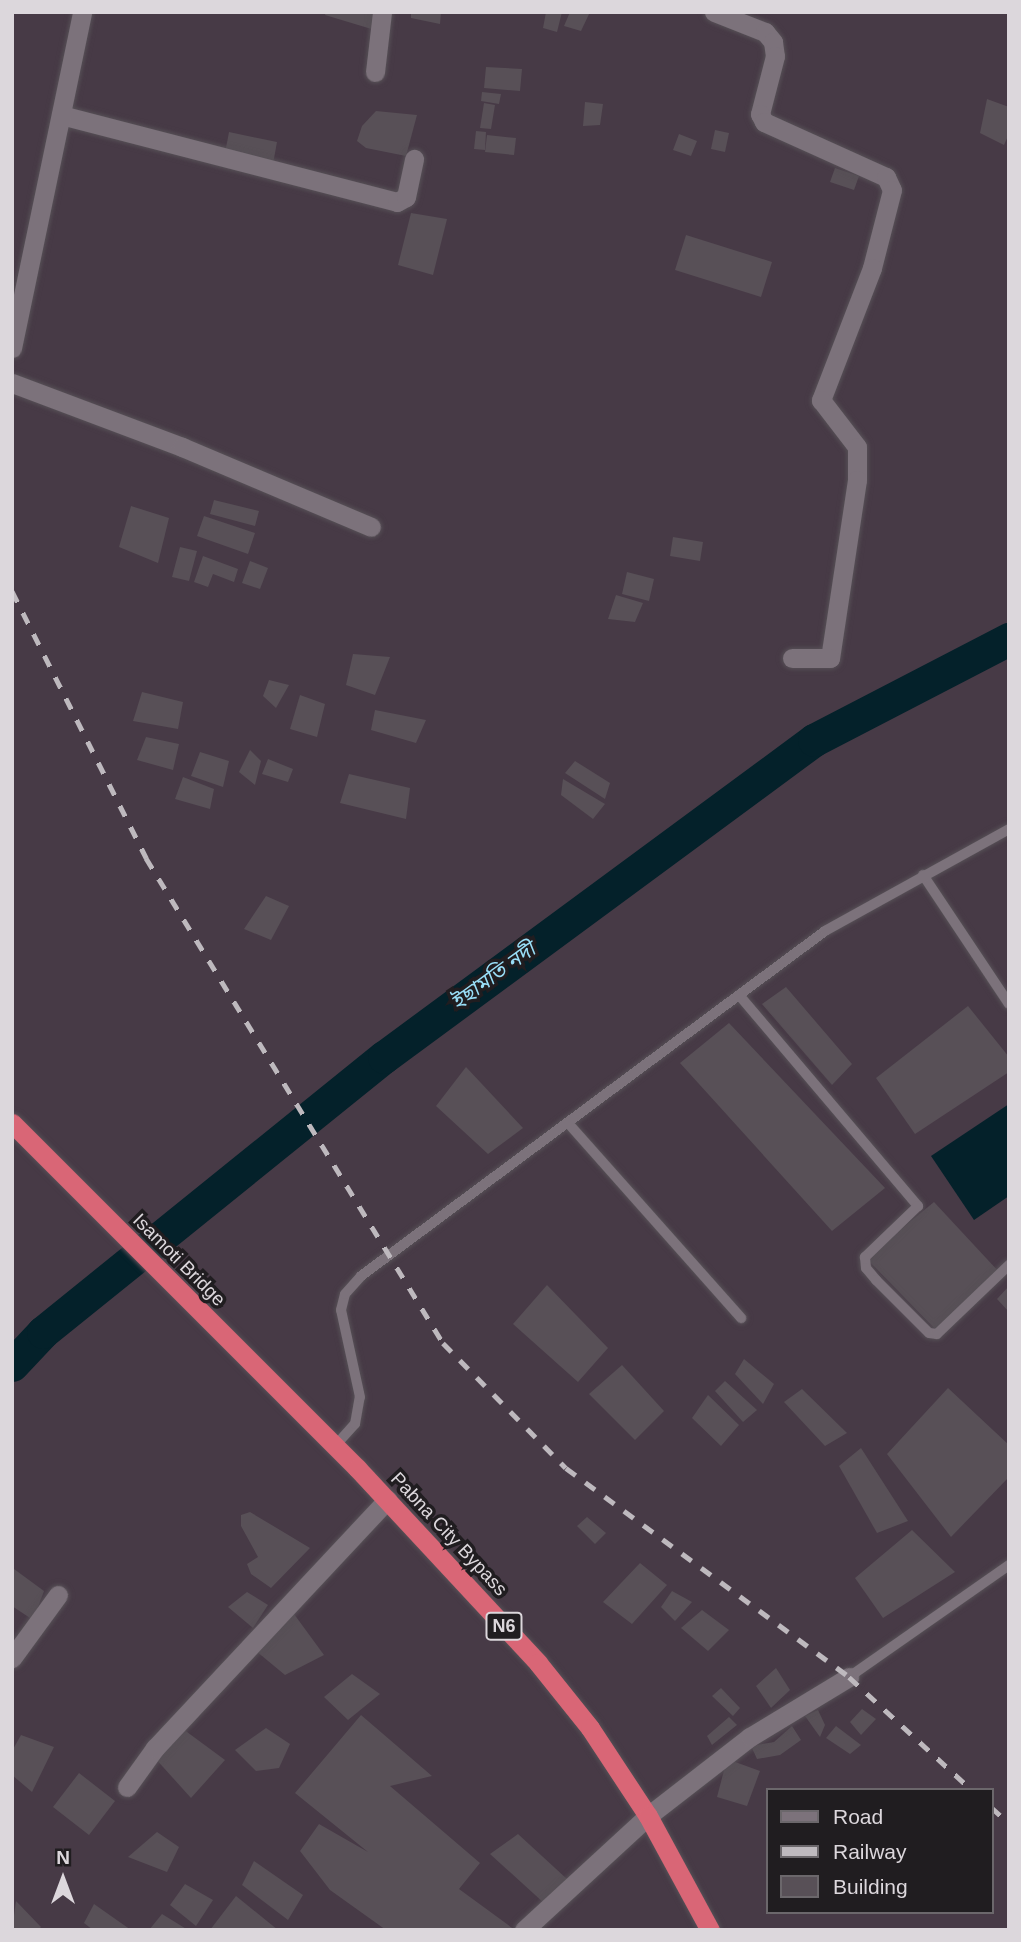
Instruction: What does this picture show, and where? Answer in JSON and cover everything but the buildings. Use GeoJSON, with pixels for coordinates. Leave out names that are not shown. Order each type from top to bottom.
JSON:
{"type":"FeatureCollection","features":[{"type":"Feature","properties":{"kind":"highway","name":"Isamoti Bridge"},"geometry":{"type":"LineString","coordinates":[[12,1123],[248,1362]]}},
{"type":"Feature","properties":{"kind":"highway","name":"Pabna City Bypass"},"geometry":{"type":"LineString","coordinates":[[248,1362],[335,1446],[538,1663],[590,1728],[648,1816],[710,1930]]}},
{"type":"Feature","properties":{"kind":"street"},"geometry":{"type":"LineString","coordinates":[[12,348],[82,12]]}},
{"type":"Feature","properties":{"kind":"street"},"geometry":{"type":"LineString","coordinates":[[375,72],[382,12]]}},
{"type":"Feature","properties":{"kind":"street"},"geometry":{"type":"LineString","coordinates":[[714,12],[765,32],[773,42],[775,57],[760,114],[764,122],[886,177],[892,190],[872,268],[821,400],[857,447],[857,480],[830,658],[792,658]]}},
{"type":"Feature","properties":{"kind":"street"},"geometry":{"type":"LineString","coordinates":[[61,115],[397,202],[406,197],[414,159]]}},
{"type":"Feature","properties":{"kind":"street"},"geometry":{"type":"LineString","coordinates":[[12,383],[182,447],[371,527]]}},
{"type":"Feature","properties":{"kind":"street"},"geometry":{"type":"LineString","coordinates":[[127,1787],[155,1748],[387,1500]]}},
{"type":"Feature","properties":{"kind":"street"},"geometry":{"type":"LineString","coordinates":[[12,1658],[58,1595]]}},
{"type":"Feature","properties":{"kind":"street"},"geometry":{"type":"LineString","coordinates":[[524,1930],[648,1816],[750,1737],[849,1677]]}},
{"type":"Feature","properties":{"kind":"lane"},"geometry":{"type":"LineString","coordinates":[[335,1446],[355,1424],[360,1396],[341,1310],[345,1294],[361,1276],[825,931],[1009,829]]}},
{"type":"Feature","properties":{"kind":"lane"},"geometry":{"type":"LineString","coordinates":[[923,875],[1009,1004]]}},
{"type":"Feature","properties":{"kind":"lane"},"geometry":{"type":"LineString","coordinates":[[739,995],[918,1206],[865,1257],[866,1268],[876,1280],[929,1333],[937,1334],[1009,1265]]}},
{"type":"Feature","properties":{"kind":"lane"},"geometry":{"type":"LineString","coordinates":[[568,1123],[741,1318]]}},
{"type":"Feature","properties":{"kind":"lane"},"geometry":{"type":"LineString","coordinates":[[849,1677],[1009,1565]]}},
{"type":"Feature","properties":{"kind":"shaded area"},"geometry":{"type":"Polygon","coordinates":[[[12,12],[1009,12],[1009,1930],[12,1930],[12,12]]]}},
{"type":"Feature","properties":{"kind":"water"},"geometry":{"type":"Polygon","coordinates":[[[1009,1104],[1009,1196],[974,1220],[931,1156],[1009,1104]]]}},
{"type":"Feature","properties":{"kind":"waterway","name":"ইছামতি নদী"},"geometry":{"type":"LineString","coordinates":[[12,1365],[43,1332],[384,1057],[814,740],[1009,639]]}},
{"type":"Feature","properties":{"kind":"railway"},"geometry":{"type":"LineString","coordinates":[[12,591],[146,858],[443,1343],[566,1468],[849,1677],[970,1788]]}},
{"type":"Feature","properties":{"kind":"railway"},"geometry":{"type":"LineString","coordinates":[[993,1809],[1009,1823]]}}]}
